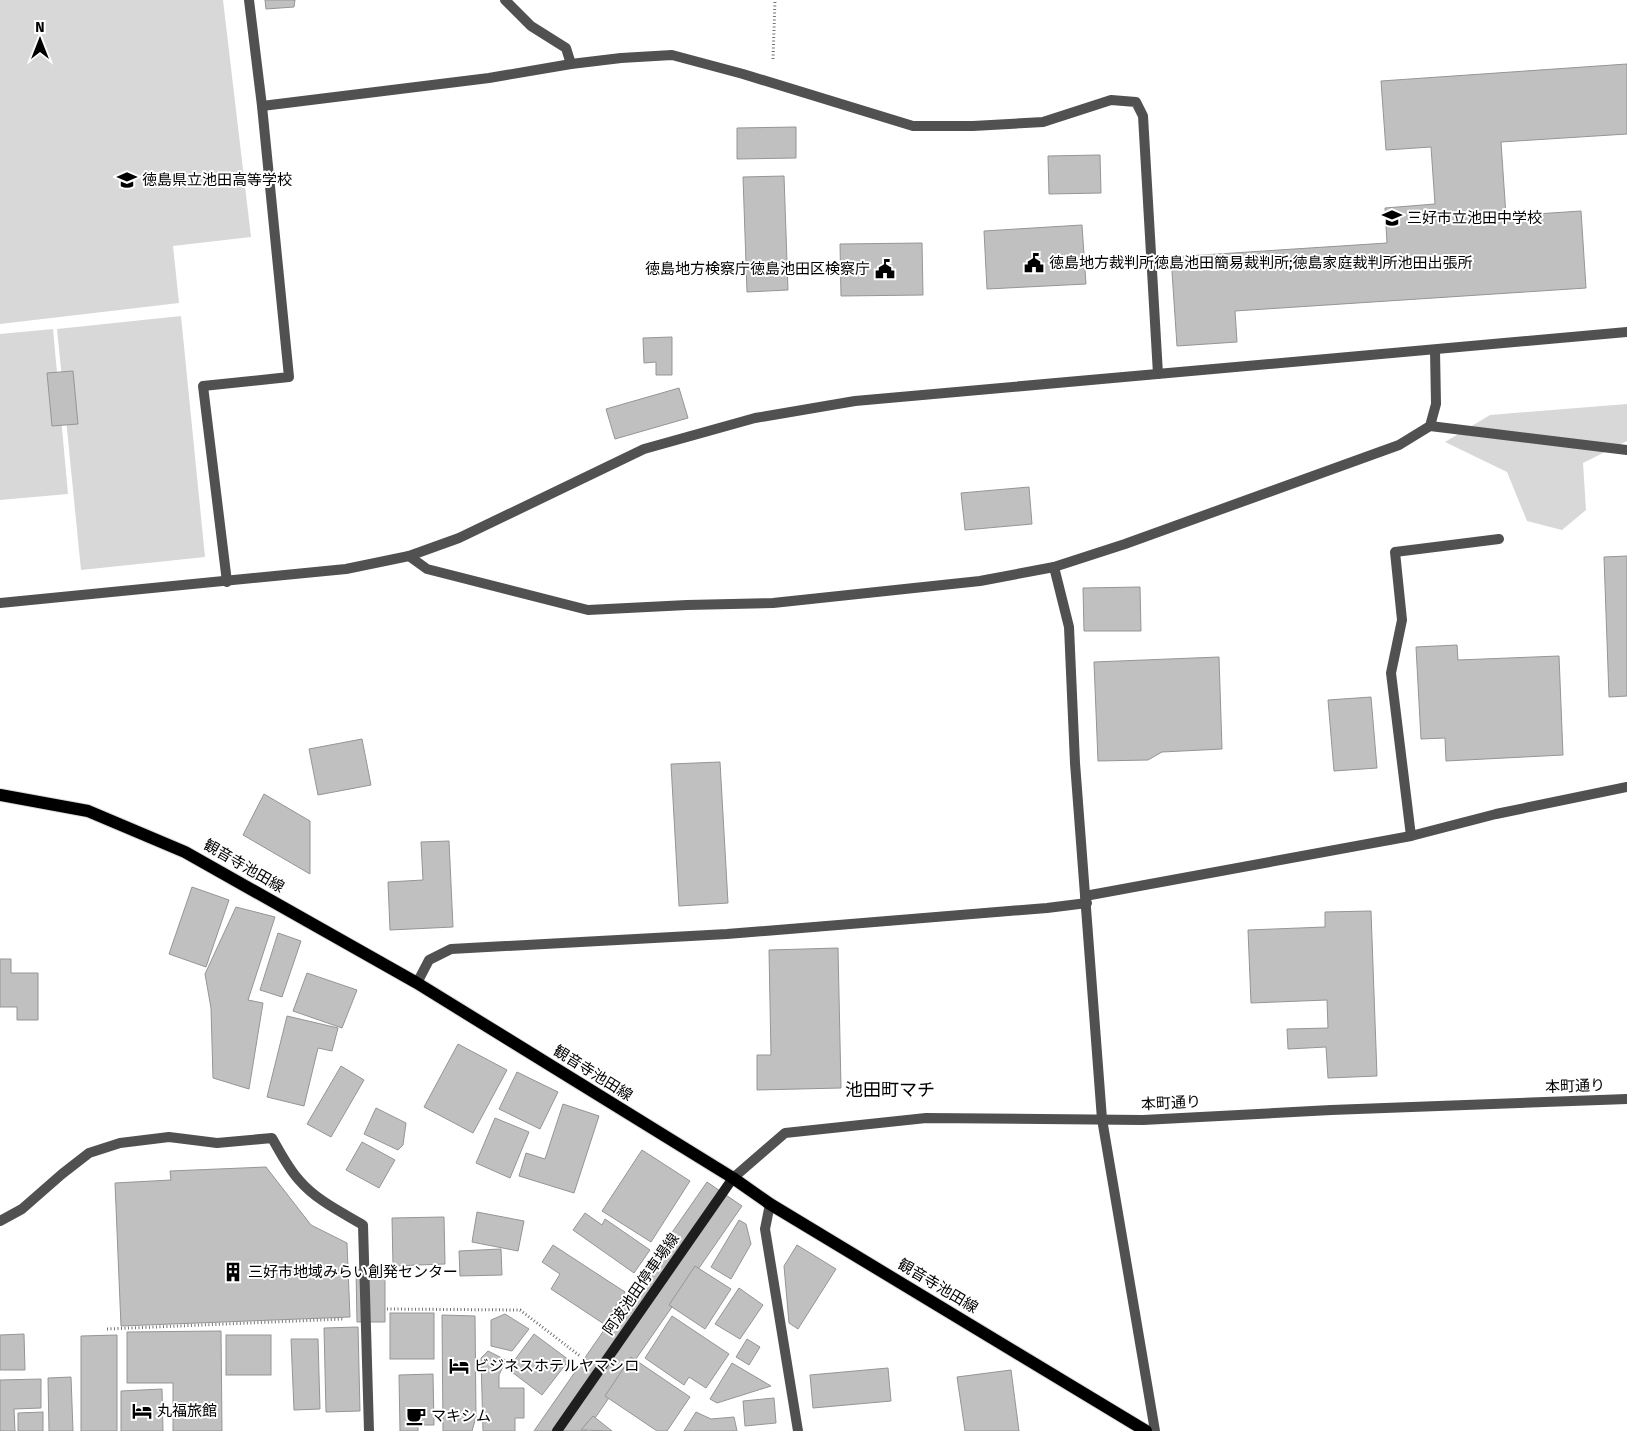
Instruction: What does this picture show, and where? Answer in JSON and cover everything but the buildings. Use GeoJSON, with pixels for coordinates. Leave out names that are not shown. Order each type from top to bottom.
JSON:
{"type":"FeatureCollection","features":[{"type":"Feature","properties":{"kind":"main road","name":"観音寺池田線"},"geometry":{"type":"LineString","coordinates":[[0,795],[88,811],[186,852],[417,983],[733,1178],[770,1204],[1146,1431]]}},
{"type":"Feature","properties":{"kind":"main road","name":"阿波池田停車場線"},"geometry":{"type":"LineString","coordinates":[[557,1431],[733,1178]]}},
{"type":"Feature","properties":{"kind":"street"},"geometry":{"type":"LineString","coordinates":[[227,582],[203,386],[288,377],[250,0]]}},
{"type":"Feature","properties":{"kind":"street"},"geometry":{"type":"LineString","coordinates":[[505,0],[531,26],[566,48],[571,64]]}},
{"type":"Feature","properties":{"kind":"street"},"geometry":{"type":"LineString","coordinates":[[262,106],[490,78],[571,64],[621,58],[672,55],[773,83],[913,126],[1043,122],[1111,100],[1136,102],[1143,116],[1158,374]]}},
{"type":"Feature","properties":{"kind":"street"},"geometry":{"type":"LineString","coordinates":[[0,603],[346,569],[409,556],[459,538],[644,450],[755,418],[856,401],[1627,332]]}},
{"type":"Feature","properties":{"kind":"street"},"geometry":{"type":"LineString","coordinates":[[1430,426],[1436,404],[1435,350]]}},
{"type":"Feature","properties":{"kind":"street"},"geometry":{"type":"LineString","coordinates":[[409,556],[427,569],[588,610],[773,603],[980,581],[1054,567],[1124,544],[1399,445],[1430,426],[1627,450]]}},
{"type":"Feature","properties":{"kind":"street"},"geometry":{"type":"LineString","coordinates":[[1411,836],[1391,673],[1402,620],[1396,552],[1499,539]]}},
{"type":"Feature","properties":{"kind":"street"},"geometry":{"type":"LineString","coordinates":[[1054,567],[1069,627],[1075,763],[1102,1119],[1155,1431]]}},
{"type":"Feature","properties":{"kind":"street"},"geometry":{"type":"LineString","coordinates":[[417,983],[429,960],[451,949],[727,934],[1047,908],[1411,836],[1496,814],[1627,787]]}},
{"type":"Feature","properties":{"kind":"street","name":"本町通り"},"geometry":{"type":"LineString","coordinates":[[733,1178],[786,1133],[926,1118],[1143,1120],[1331,1110],[1627,1099]]}},
{"type":"Feature","properties":{"kind":"street"},"geometry":{"type":"LineString","coordinates":[[0,1220],[22,1209],[89,1153],[120,1143],[169,1137],[217,1144],[272,1138],[285,1161],[300,1181],[322,1200],[363,1225],[370,1431]]}},
{"type":"Feature","properties":{"kind":"street"},"geometry":{"type":"LineString","coordinates":[[770,1204],[765,1229],[798,1431]]}},
{"type":"Feature","properties":{"kind":"path"},"geometry":{"type":"LineString","coordinates":[[773,83],[775,0]]}},
{"type":"Feature","properties":{"kind":"path"},"geometry":{"type":"LineString","coordinates":[[107,1329],[367,1314],[520,1310],[599,1371]]}},
{"type":"Feature","properties":{"kind":"shaded area"},"geometry":{"type":"Polygon","coordinates":[[[0,0],[223,0],[251,237],[173,246],[179,303],[0,324],[0,0]]]}},
{"type":"Feature","properties":{"kind":"shaded area"},"geometry":{"type":"Polygon","coordinates":[[[181,316],[205,557],[81,570],[57,329],[181,316]]]}},
{"type":"Feature","properties":{"kind":"shaded area"},"geometry":{"type":"Polygon","coordinates":[[[53,329],[68,494],[0,500],[0,334],[53,329]]]}},
{"type":"Feature","properties":{"kind":"shaded area"},"geometry":{"type":"Polygon","coordinates":[[[1627,404],[1627,441],[1583,463],[1586,510],[1562,530],[1527,521],[1507,472],[1445,442],[1490,415],[1627,404]]]}},
{"type":"Feature","properties":{"kind":"place","name":"徳島県立池田高等学校"},"geometry":{"type":"Point","coordinates":[127,180]}},
{"type":"Feature","properties":{"kind":"place","name":"三好市立池田中学校"},"geometry":{"type":"Point","coordinates":[1392,218]}},
{"type":"Feature","properties":{"kind":"place","name":"徳島地方裁判所徳島池田簡易裁判所;徳島家庭裁判所池田出張所"},"geometry":{"type":"Point","coordinates":[1034,263]}},
{"type":"Feature","properties":{"kind":"place","name":"徳島地方検察庁徳島池田区検察庁"},"geometry":{"type":"Point","coordinates":[885,269]}},
{"type":"Feature","properties":{"kind":"place","name":"三好市地域みらい創発センター"},"geometry":{"type":"Point","coordinates":[233,1272]}},
{"type":"Feature","properties":{"kind":"place","name":"ビジネスホテルヤマシロ"},"geometry":{"type":"Point","coordinates":[459,1366]}},
{"type":"Feature","properties":{"kind":"place","name":"丸福旅館"},"geometry":{"type":"Point","coordinates":[142,1411]}},
{"type":"Feature","properties":{"kind":"place","name":"マキシム"},"geometry":{"type":"Point","coordinates":[416,1416]}},
{"type":"Feature","properties":{"kind":"district","name":"池田町マチ"},"geometry":{"type":"Point","coordinates":[890,1090]}}]}
